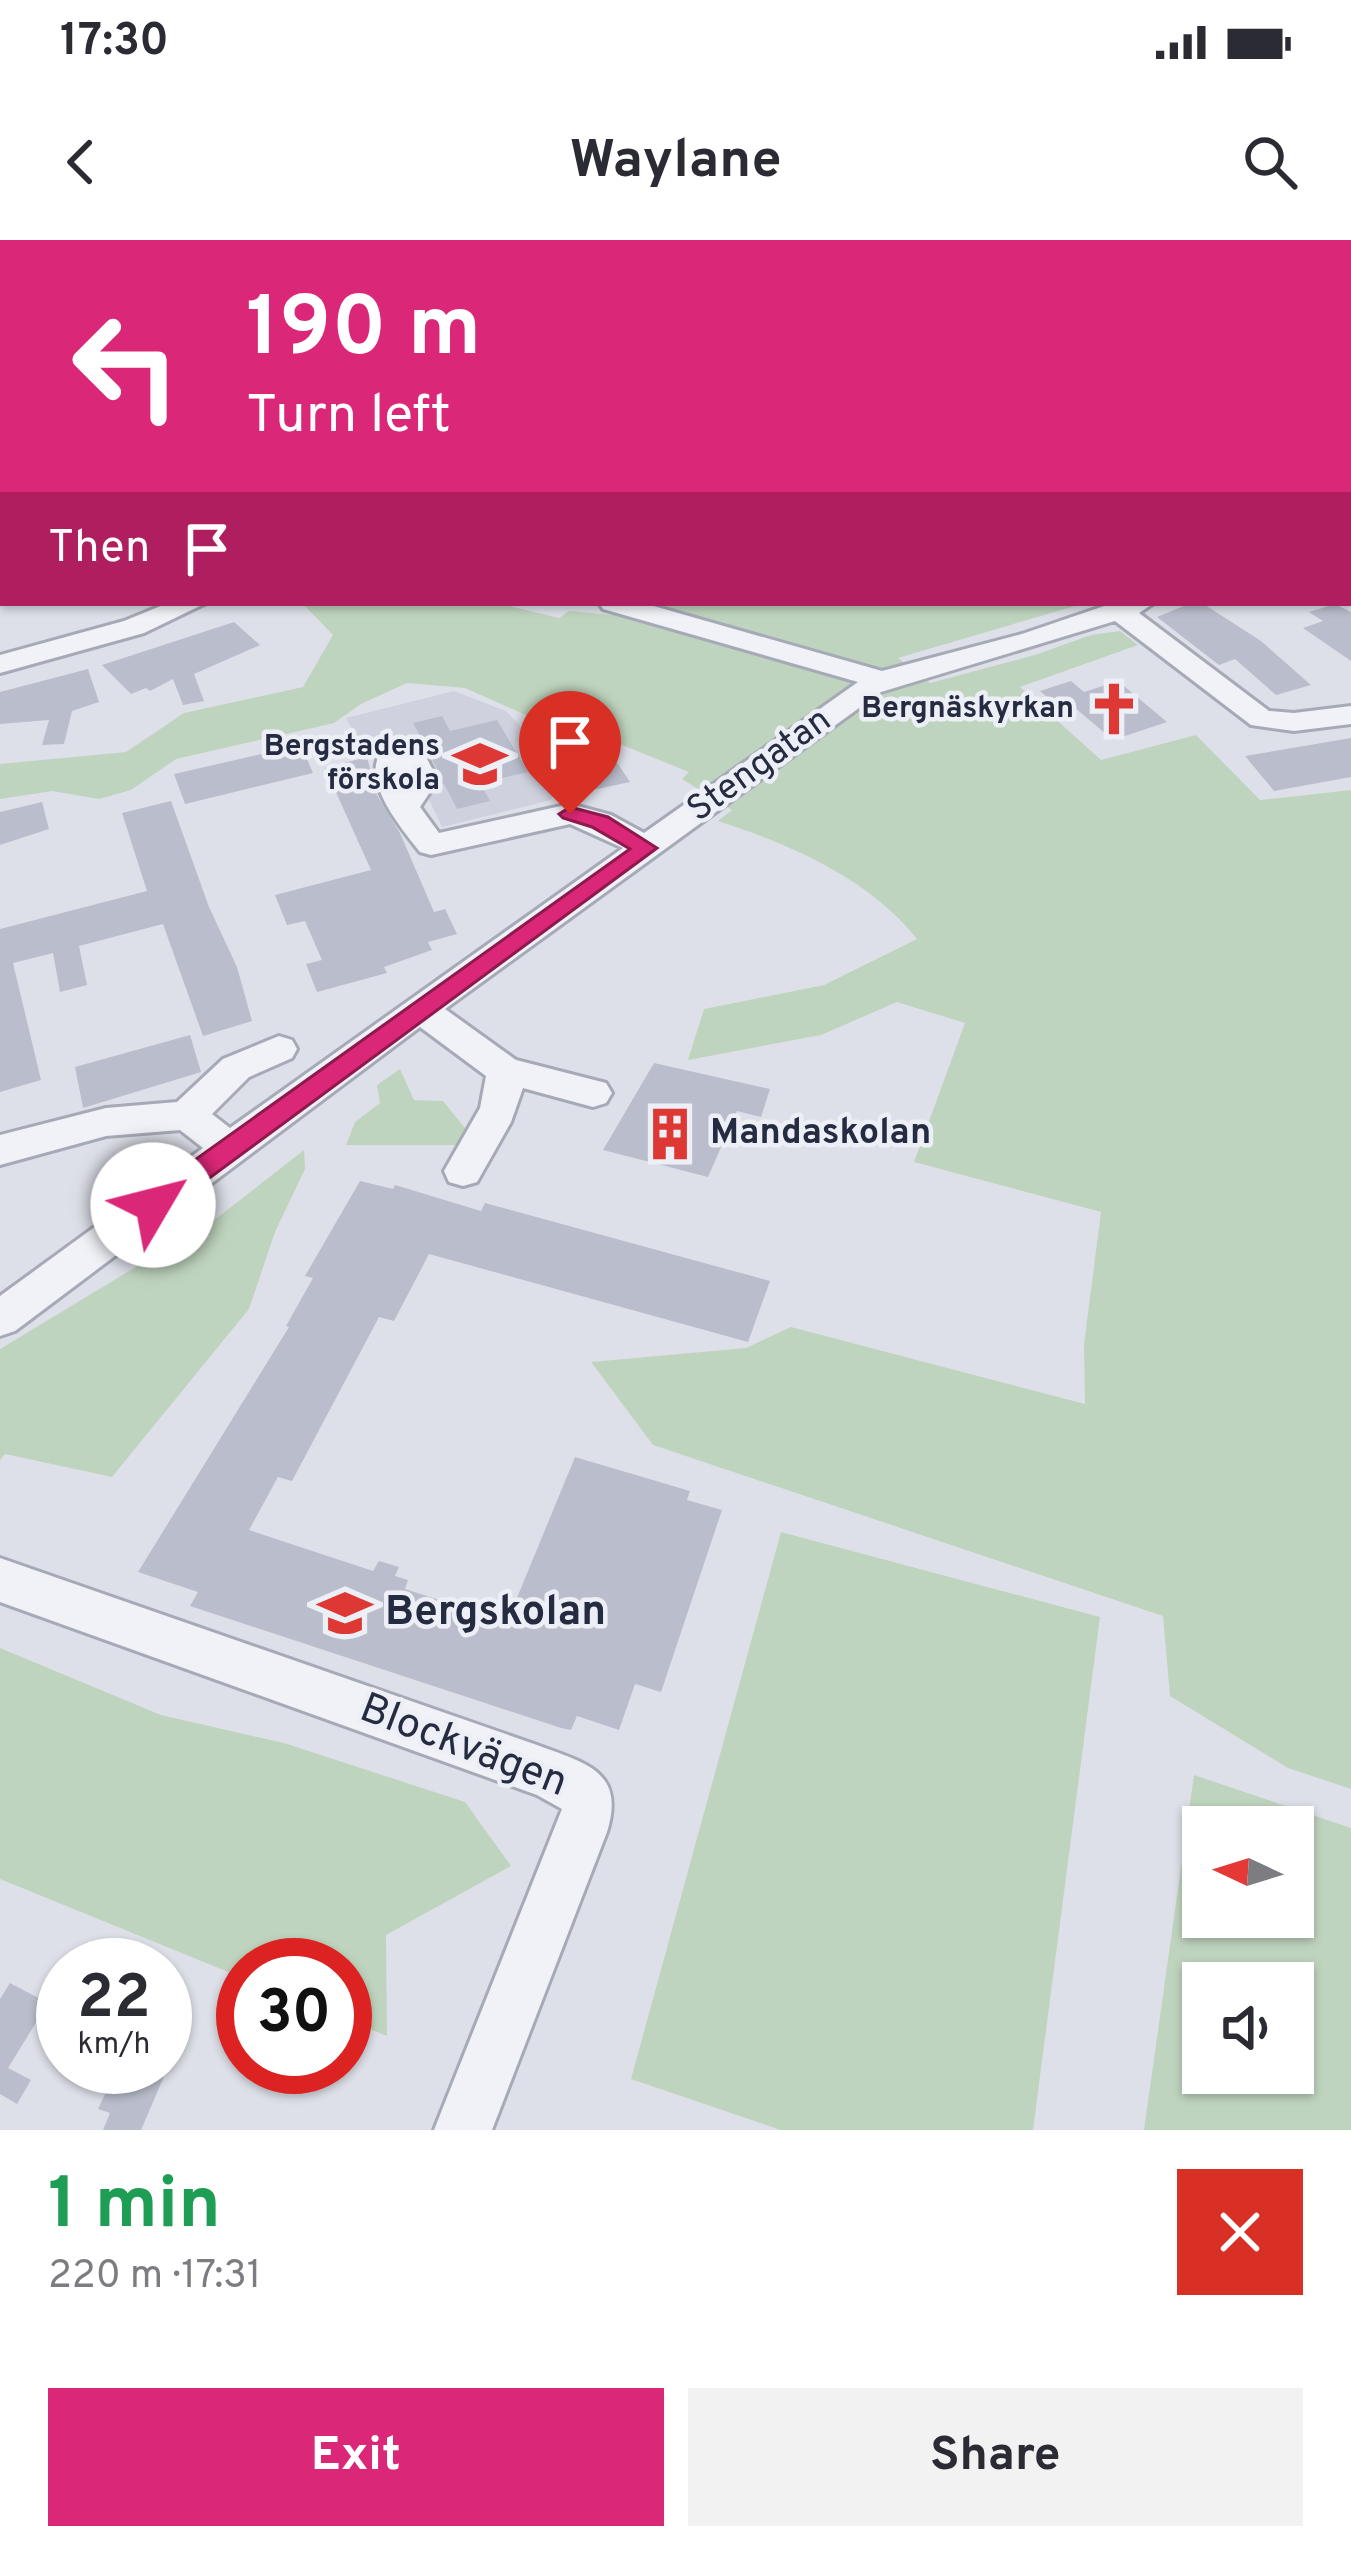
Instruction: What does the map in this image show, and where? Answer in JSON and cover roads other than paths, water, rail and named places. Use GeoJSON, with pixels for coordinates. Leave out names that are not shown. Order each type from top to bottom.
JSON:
{"type":"FeatureCollection","features":[{"type":"Feature","properties":{"kind":"street"},"geometry":{"type":"LineString","coordinates":[[0,664],[134,627],[185,606]]}},
{"type":"Feature","properties":{"kind":"street"},"geometry":{"type":"LineString","coordinates":[[624,606],[883,680],[1130,607],[1261,719],[1294,722],[1351,715]]}},
{"type":"Feature","properties":{"kind":"street","name":"Stengatan"},"geometry":{"type":"LineString","coordinates":[[0,1319],[229,1148],[883,680]]}},
{"type":"Feature","properties":{"kind":"street"},"geometry":{"type":"LineString","coordinates":[[406,805],[431,845],[570,814],[600,822],[646,848]]}},
{"type":"Feature","properties":{"kind":"street"},"geometry":{"type":"LineString","coordinates":[[421,1010],[504,1070],[592,1093]]}},
{"type":"Feature","properties":{"kind":"street"},"geometry":{"type":"LineString","coordinates":[[0,1150],[106,1122],[187,1115],[236,1068],[279,1049]]}},
{"type":"Feature","properties":{"kind":"street"},"geometry":{"type":"LineString","coordinates":[[463,1171],[499,1106],[507,1084],[504,1070]]}},
{"type":"Feature","properties":{"kind":"street"},"geometry":{"type":"LineString","coordinates":[[187,1115],[229,1148]]}},
{"type":"Feature","properties":{"kind":"street","name":"Blockvägen"},"geometry":{"type":"LineString","coordinates":[[0,1580],[553,1776],[587,1796],[589,1807],[581,1832],[463,2130]]}},
{"type":"Feature","properties":{"kind":"place","name":"Bergnäskyrkan"},"geometry":{"type":"Point","coordinates":[1114,709]}},
{"type":"Feature","properties":{"kind":"place","name":"Bergstadens förskola"},"geometry":{"type":"Point","coordinates":[480,764]}},
{"type":"Feature","properties":{"kind":"place","name":"Mandaskolan"},"geometry":{"type":"Point","coordinates":[670,1134]}},
{"type":"Feature","properties":{"kind":"place","name":"Bergskolan"},"geometry":{"type":"Point","coordinates":[345,1613]}}]}
